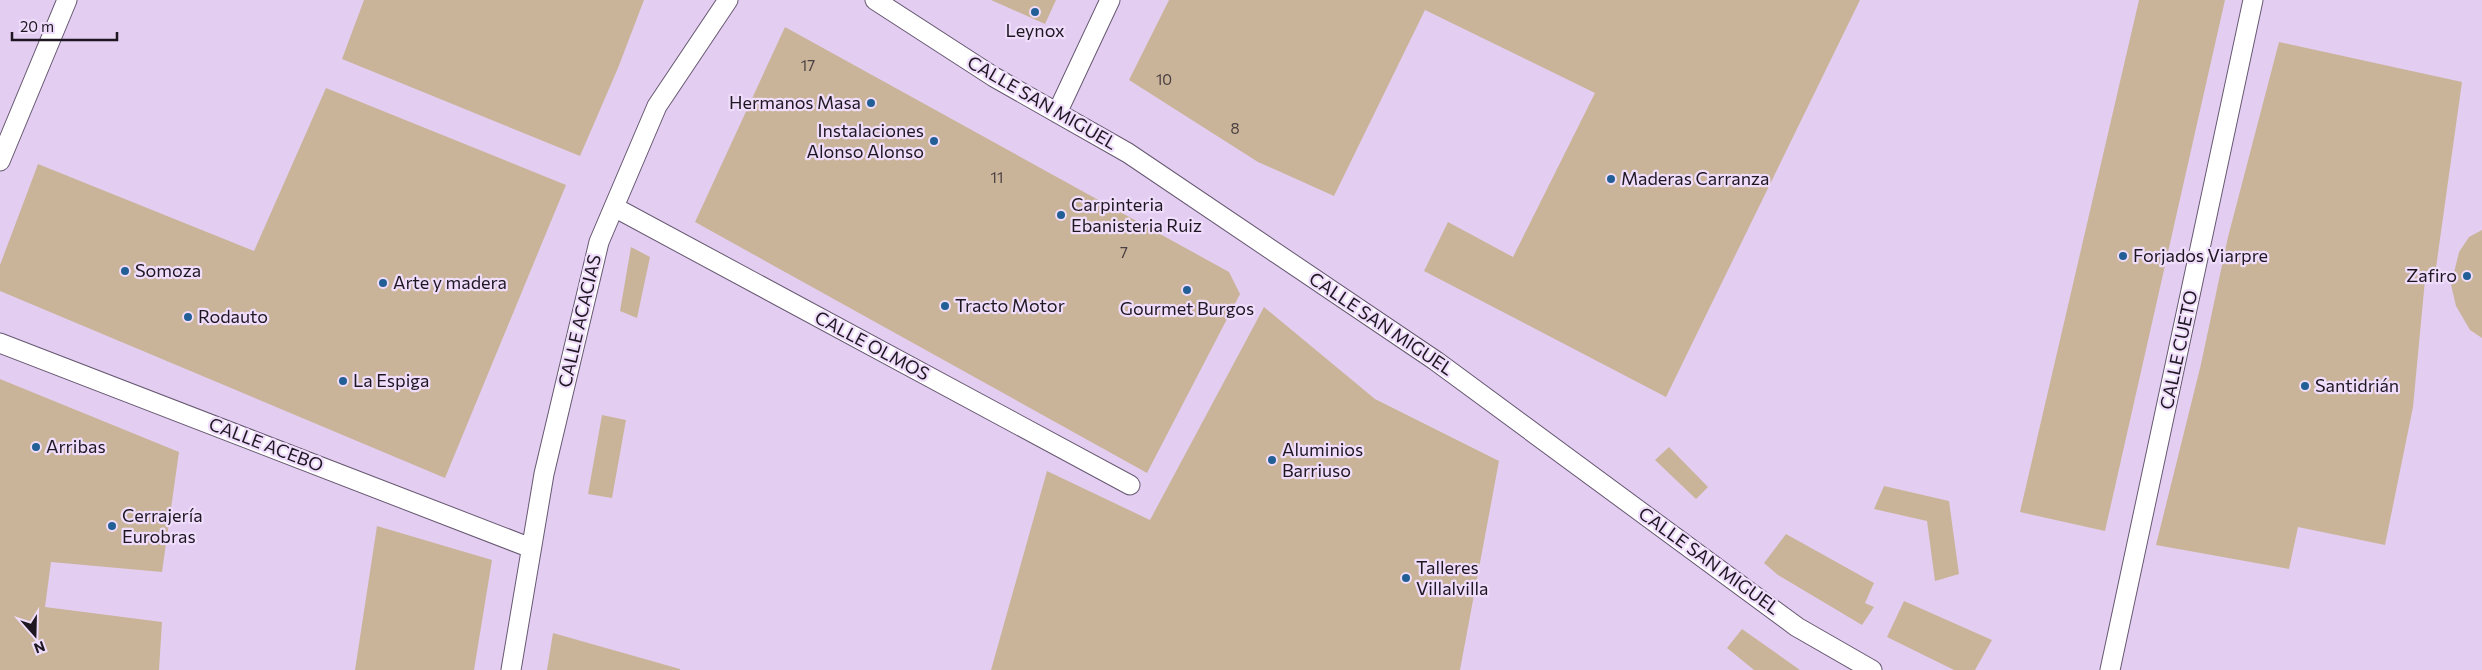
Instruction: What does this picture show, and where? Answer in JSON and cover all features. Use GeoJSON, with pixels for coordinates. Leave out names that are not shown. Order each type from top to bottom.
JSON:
{"type":"FeatureCollection","features":[{"type":"Feature","properties":{"kind":"lane"},"geometry":{"type":"LineString","coordinates":[[0,161],[66,0]]}},
{"type":"Feature","properties":{"kind":"lane","name":"CALLE ACACIAS"},"geometry":{"type":"LineString","coordinates":[[511,670],[544,474],[597,252],[657,106],[728,0]]}},
{"type":"Feature","properties":{"kind":"lane","name":"CALLE SAN MIGUEL"},"geometry":{"type":"LineString","coordinates":[[875,0],[994,77],[1128,153],[1436,361],[1797,627],[1872,670]]}},
{"type":"Feature","properties":{"kind":"lane"},"geometry":{"type":"LineString","coordinates":[[1058,113],[1110,0]]}},
{"type":"Feature","properties":{"kind":"lane","name":"CALLE CUETO"},"geometry":{"type":"LineString","coordinates":[[2110,670],[2253,0]]}},
{"type":"Feature","properties":{"kind":"lane","name":"CALLE OLMOS"},"geometry":{"type":"LineString","coordinates":[[614,207],[1130,485]]}},
{"type":"Feature","properties":{"kind":"lane","name":"CALLE ACEBO"},"geometry":{"type":"LineString","coordinates":[[0,343],[532,548]]}},
{"type":"Feature","properties":{"kind":"shaded area"},"geometry":{"type":"Polygon","coordinates":[[[0,0],[2482,0],[2482,670],[0,670],[0,0]]]}},
{"type":"Feature","properties":{"kind":"building"},"geometry":{"type":"Polygon","coordinates":[[[364,0],[644,0],[618,68],[580,156],[342,59],[364,0]]]}},
{"type":"Feature","properties":{"kind":"building","name":"Leynox"},"geometry":{"type":"Polygon","coordinates":[[[991,0],[1056,0],[1045,24],[991,0]]]}},
{"type":"Feature","properties":{"kind":"building"},"geometry":{"type":"Polygon","coordinates":[[[1169,0],[1860,0],[1666,397],[1424,271],[1448,222],[1513,257],[1595,93],[1425,10],[1334,196],[1258,162],[1129,80],[1169,0]]]}},
{"type":"Feature","properties":{"kind":"building","name":"Forjados Viarpre"},"geometry":{"type":"Polygon","coordinates":[[[2139,0],[2225,0],[2105,531],[2020,512],[2139,0]]]}},
{"type":"Feature","properties":{"kind":"building"},"geometry":{"type":"Polygon","coordinates":[[[785,27],[1229,272],[1240,294],[1147,473],[695,222],[785,27]]]}},
{"type":"Feature","properties":{"kind":"building","name":"Santidrián"},"geometry":{"type":"Polygon","coordinates":[[[2279,42],[2462,82],[2434,282],[2425,280],[2413,407],[2385,545],[2298,527],[2289,569],[2156,545],[2201,364],[2228,237],[2279,42]]]}},
{"type":"Feature","properties":{"kind":"building"},"geometry":{"type":"Polygon","coordinates":[[[326,88],[566,185],[445,478],[0,291],[0,265],[38,164],[254,251],[326,88]]]}},
{"type":"Feature","properties":{"kind":"building","name":"Zafiro"},"geometry":{"type":"Polygon","coordinates":[[[2482,230],[2482,338],[2470,330],[2456,306],[2451,285],[2459,252],[2469,237],[2482,230]]]}},
{"type":"Feature","properties":{"kind":"building"},"geometry":{"type":"Polygon","coordinates":[[[631,247],[650,257],[637,318],[620,311],[631,247]]]}},
{"type":"Feature","properties":{"kind":"building"},"geometry":{"type":"Polygon","coordinates":[[[1264,307],[1375,399],[1499,461],[1460,670],[991,670],[1047,471],[1150,520],[1264,307]]]}},
{"type":"Feature","properties":{"kind":"building"},"geometry":{"type":"Polygon","coordinates":[[[0,379],[179,452],[162,572],[51,562],[45,607],[162,622],[159,670],[0,670],[0,379]]]}},
{"type":"Feature","properties":{"kind":"building"},"geometry":{"type":"Polygon","coordinates":[[[602,415],[626,420],[612,498],[588,494],[602,415]]]}},
{"type":"Feature","properties":{"kind":"building"},"geometry":{"type":"Polygon","coordinates":[[[1669,447],[1708,487],[1696,499],[1655,460],[1669,447]]]}},
{"type":"Feature","properties":{"kind":"building"},"geometry":{"type":"Polygon","coordinates":[[[1884,486],[1949,501],[1959,574],[1935,581],[1927,521],[1874,509],[1884,486]]]}},
{"type":"Feature","properties":{"kind":"building"},"geometry":{"type":"Polygon","coordinates":[[[377,526],[492,560],[474,670],[355,670],[377,526]]]}},
{"type":"Feature","properties":{"kind":"building"},"geometry":{"type":"Polygon","coordinates":[[[1786,534],[1874,583],[1865,603],[1874,607],[1862,625],[1778,575],[1764,563],[1786,534]]]}},
{"type":"Feature","properties":{"kind":"building"},"geometry":{"type":"Polygon","coordinates":[[[1904,601],[1992,640],[1975,670],[1954,670],[1887,637],[1904,601]]]}},
{"type":"Feature","properties":{"kind":"building"},"geometry":{"type":"Polygon","coordinates":[[[1742,629],[1800,670],[1754,670],[1727,648],[1742,629]]]}},
{"type":"Feature","properties":{"kind":"building"},"geometry":{"type":"Polygon","coordinates":[[[553,633],[680,669],[680,670],[547,670],[553,633]]]}},
{"type":"Feature","properties":{"kind":"place","name":"Leynox"},"geometry":{"type":"Point","coordinates":[1035,12]}},
{"type":"Feature","properties":{"kind":"place","name":"Hermanos Masa"},"geometry":{"type":"Point","coordinates":[871,103]}},
{"type":"Feature","properties":{"kind":"place","name":"Instalaciones Alonso Alonso"},"geometry":{"type":"Point","coordinates":[934,141]}},
{"type":"Feature","properties":{"kind":"place","name":"Maderas Carranza"},"geometry":{"type":"Point","coordinates":[1611,179]}},
{"type":"Feature","properties":{"kind":"place","name":"Carpinteria Ebanisteria Ruiz"},"geometry":{"type":"Point","coordinates":[1061,215]}},
{"type":"Feature","properties":{"kind":"place","name":"Forjados Viarpre"},"geometry":{"type":"Point","coordinates":[2123,256]}},
{"type":"Feature","properties":{"kind":"place","name":"Somoza"},"geometry":{"type":"Point","coordinates":[125,271]}},
{"type":"Feature","properties":{"kind":"place","name":"Zafiro"},"geometry":{"type":"Point","coordinates":[2467,276]}},
{"type":"Feature","properties":{"kind":"place","name":"Arte y madera"},"geometry":{"type":"Point","coordinates":[383,283]}},
{"type":"Feature","properties":{"kind":"place","name":"Gourmet Burgos"},"geometry":{"type":"Point","coordinates":[1187,290]}},
{"type":"Feature","properties":{"kind":"place","name":"Tracto Motor"},"geometry":{"type":"Point","coordinates":[945,306]}},
{"type":"Feature","properties":{"kind":"place","name":"Rodauto"},"geometry":{"type":"Point","coordinates":[188,317]}},
{"type":"Feature","properties":{"kind":"place","name":"La Espiga"},"geometry":{"type":"Point","coordinates":[343,381]}},
{"type":"Feature","properties":{"kind":"place","name":"Santidrián"},"geometry":{"type":"Point","coordinates":[2305,386]}},
{"type":"Feature","properties":{"kind":"place","name":"Arribas"},"geometry":{"type":"Point","coordinates":[36,447]}},
{"type":"Feature","properties":{"kind":"place","name":"Aluminios Barriuso"},"geometry":{"type":"Point","coordinates":[1272,460]}},
{"type":"Feature","properties":{"kind":"place","name":"Cerrajería Eurobras"},"geometry":{"type":"Point","coordinates":[112,526]}},
{"type":"Feature","properties":{"kind":"place","name":"Talleres Villalvilla"},"geometry":{"type":"Point","coordinates":[1406,578]}}]}
